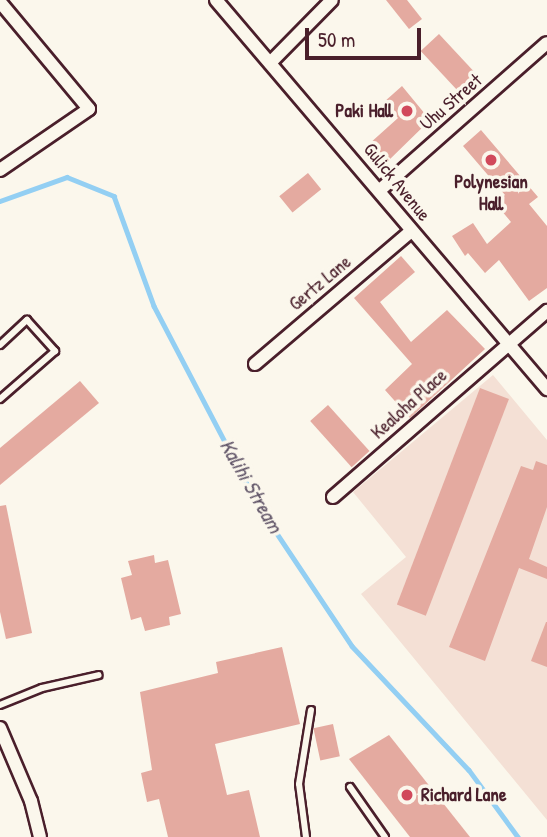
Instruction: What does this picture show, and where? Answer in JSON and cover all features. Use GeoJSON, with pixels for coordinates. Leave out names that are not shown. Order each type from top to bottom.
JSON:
{"type":"FeatureCollection","features":[{"type":"Feature","properties":{"kind":"street","name":"Gulick Avenue"},"geometry":{"type":"LineString","coordinates":[[216,0],[380,190],[411,231],[510,340],[547,389]]}},
{"type":"Feature","properties":{"kind":"street"},"geometry":{"type":"LineString","coordinates":[[270,63],[332,0]]}},
{"type":"Feature","properties":{"kind":"street"},"geometry":{"type":"LineString","coordinates":[[0,2],[89,109],[0,170]]}},
{"type":"Feature","properties":{"kind":"street","name":"Uhu Street"},"geometry":{"type":"LineString","coordinates":[[380,190],[547,43]]}},
{"type":"Feature","properties":{"kind":"street","name":"Gertz Lane"},"geometry":{"type":"LineString","coordinates":[[255,364],[411,231]]}},
{"type":"Feature","properties":{"kind":"street","name":"Kealoha Place"},"geometry":{"type":"LineString","coordinates":[[333,497],[510,340],[547,311]]}},
{"type":"Feature","properties":{"kind":"street"},"geometry":{"type":"LineString","coordinates":[[0,728],[31,801],[40,837]]}},
{"type":"Feature","properties":{"kind":"lane"},"geometry":{"type":"LineString","coordinates":[[0,345],[27,320],[55,351],[0,399]]}},
{"type":"Feature","properties":{"kind":"lane"},"geometry":{"type":"LineString","coordinates":[[0,705],[42,688],[99,675]]}},
{"type":"Feature","properties":{"kind":"lane"},"geometry":{"type":"LineString","coordinates":[[306,837],[299,784],[311,710]]}},
{"type":"Feature","properties":{"kind":"lane"},"geometry":{"type":"LineString","coordinates":[[350,787],[385,837]]}},
{"type":"Feature","properties":{"kind":"shaded area"},"geometry":{"type":"Polygon","coordinates":[[[493,375],[547,440],[547,820],[361,594],[406,557],[353,492],[493,375]]]}},
{"type":"Feature","properties":{"kind":"building"},"geometry":{"type":"Polygon","coordinates":[[[386,0],[407,0],[422,19],[409,29],[386,0]]]}},
{"type":"Feature","properties":{"kind":"building"},"geometry":{"type":"Polygon","coordinates":[[[439,34],[478,76],[460,93],[421,51],[439,34]]]}},
{"type":"Feature","properties":{"kind":"building"},"geometry":{"type":"Polygon","coordinates":[[[402,86],[430,120],[386,163],[369,144],[398,118],[384,102],[402,86]]]}},
{"type":"Feature","properties":{"kind":"building"},"geometry":{"type":"Polygon","coordinates":[[[481,130],[538,197],[529,204],[547,226],[547,288],[529,301],[499,260],[485,273],[468,253],[465,256],[452,236],[473,223],[487,244],[511,222],[495,203],[505,195],[463,146],[481,130]]]}},
{"type":"Feature","properties":{"kind":"building"},"geometry":{"type":"Polygon","coordinates":[[[308,173],[321,189],[292,213],[279,196],[308,173]]]}},
{"type":"Feature","properties":{"kind":"building"},"geometry":{"type":"Polygon","coordinates":[[[401,256],[415,272],[380,302],[411,342],[447,310],[485,349],[410,418],[385,390],[412,364],[354,298],[401,256]]]}},
{"type":"Feature","properties":{"kind":"building"},"geometry":{"type":"Polygon","coordinates":[[[80,381],[99,403],[0,485],[0,448],[80,381]]]}},
{"type":"Feature","properties":{"kind":"building"},"geometry":{"type":"Polygon","coordinates":[[[480,388],[509,399],[426,616],[397,605],[480,388]]]}},
{"type":"Feature","properties":{"kind":"building"},"geometry":{"type":"Polygon","coordinates":[[[328,405],[369,451],[352,467],[310,421],[328,405]]]}},
{"type":"Feature","properties":{"kind":"building"},"geometry":{"type":"Polygon","coordinates":[[[536,461],[547,465],[547,507],[529,559],[547,567],[547,579],[519,568],[485,661],[449,647],[521,466],[533,470],[536,461]]]}},
{"type":"Feature","properties":{"kind":"building"},"geometry":{"type":"Polygon","coordinates":[[[6,505],[32,633],[6,639],[0,612],[0,506],[6,505]]]}},
{"type":"Feature","properties":{"kind":"building"},"geometry":{"type":"Polygon","coordinates":[[[154,555],[155,563],[168,560],[181,614],[169,617],[170,625],[145,631],[141,617],[131,620],[121,578],[132,575],[128,561],[154,555]]]}},
{"type":"Feature","properties":{"kind":"building"},"geometry":{"type":"Polygon","coordinates":[[[547,622],[547,667],[531,661],[547,622]]]}},
{"type":"Feature","properties":{"kind":"building"},"geometry":{"type":"Polygon","coordinates":[[[282,647],[300,724],[215,744],[227,795],[249,790],[260,837],[168,837],[159,799],[147,802],[141,773],[152,770],[140,692],[218,673],[216,662],[282,647]]]}},
{"type":"Feature","properties":{"kind":"building"},"geometry":{"type":"Polygon","coordinates":[[[333,724],[340,756],[320,760],[313,728],[333,724]]]}},
{"type":"Feature","properties":{"kind":"building","name":"Richard Lane"},"geometry":{"type":"Polygon","coordinates":[[[389,735],[470,837],[410,837],[349,759],[389,735]]]}},
{"type":"Feature","properties":{"kind":"waterway","name":"Kalihi Stream"},"geometry":{"type":"LineString","coordinates":[[0,201],[67,177],[114,196],[154,306],[258,505],[352,646],[469,770],[518,837]]}},
{"type":"Feature","properties":{"kind":"place","name":"Paki Hall"},"geometry":{"type":"Point","coordinates":[407,111]}},
{"type":"Feature","properties":{"kind":"place","name":"Polynesian Hall"},"geometry":{"type":"Point","coordinates":[491,160]}},
{"type":"Feature","properties":{"kind":"place","name":"Richard Lane"},"geometry":{"type":"Point","coordinates":[407,795]}}]}
